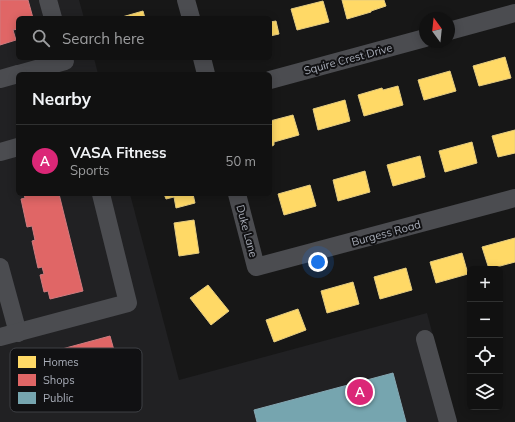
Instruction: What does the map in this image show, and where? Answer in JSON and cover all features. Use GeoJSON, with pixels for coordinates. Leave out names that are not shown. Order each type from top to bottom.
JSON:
{"type":"FeatureCollection","features":[{"type":"Feature","properties":{"kind":"street"},"geometry":{"type":"LineString","coordinates":[[48,0],[52,16]]}},
{"type":"Feature","properties":{"kind":"street"},"geometry":{"type":"LineString","coordinates":[[186,0],[190,16]]}},
{"type":"Feature","properties":{"kind":"street"},"geometry":{"type":"LineString","coordinates":[[455,29],[515,14]]}},
{"type":"Feature","properties":{"kind":"street","name":"Squire Crest Drive"},"geometry":{"type":"LineString","coordinates":[[272,79],[419,40]]}},
{"type":"Feature","properties":{"kind":"street"},"geometry":{"type":"LineString","coordinates":[[202,60],[206,72]]}},
{"type":"Feature","properties":{"kind":"street"},"geometry":{"type":"LineString","coordinates":[[28,72],[66,64]]}},
{"type":"Feature","properties":{"kind":"street"},"geometry":{"type":"LineString","coordinates":[[0,79],[16,75]]}},
{"type":"Feature","properties":{"kind":"street"},"geometry":{"type":"LineString","coordinates":[[0,152],[16,148]]}},
{"type":"Feature","properties":{"kind":"street"},"geometry":{"type":"LineString","coordinates":[[0,337],[128,302],[101,196]]}},
{"type":"Feature","properties":{"kind":"street","name":"Duke Lane"},"geometry":{"type":"LineString","coordinates":[[238,196],[256,267]]}},
{"type":"Feature","properties":{"kind":"street","name":"Burgess Road"},"geometry":{"type":"LineString","coordinates":[[256,267],[515,198]]}},
{"type":"Feature","properties":{"kind":"street"},"geometry":{"type":"LineString","coordinates":[[0,267],[18,332]]}},
{"type":"Feature","properties":{"kind":"street"},"geometry":{"type":"LineString","coordinates":[[425,339],[448,422]]}},
{"type":"Feature","properties":{"kind":"shaded area"},"geometry":{"type":"Polygon","coordinates":[[[0,0],[79,0],[83,16],[16,16],[16,60],[94,60],[98,72],[16,72],[16,196],[131,196],[179,380],[427,313],[456,422],[0,422],[0,0]]]}},
{"type":"Feature","properties":{"kind":"building: Homes"},"geometry":{"type":"Polygon","coordinates":[[[342,0],[384,0],[386,6],[347,19],[342,0]]]}},
{"type":"Feature","properties":{"kind":"building: Homes"},"geometry":{"type":"Polygon","coordinates":[[[323,1],[329,22],[297,30],[291,9],[323,1]]]}},
{"type":"Feature","properties":{"kind":"building: Homes"},"geometry":{"type":"Polygon","coordinates":[[[143,11],[144,16],[126,16],[143,11]]]}},
{"type":"Feature","properties":{"kind":"building: Homes"},"geometry":{"type":"Polygon","coordinates":[[[276,21],[279,34],[272,36],[272,22],[276,21]]]}},
{"type":"Feature","properties":{"kind":"building: Homes"},"geometry":{"type":"Polygon","coordinates":[[[505,57],[511,78],[479,86],[473,66],[505,57]]]}},
{"type":"Feature","properties":{"kind":"building: Homes"},"geometry":{"type":"Polygon","coordinates":[[[450,71],[456,91],[424,100],[418,80],[450,71]]]}},
{"type":"Feature","properties":{"kind":"building: Homes"},"geometry":{"type":"Polygon","coordinates":[[[398,86],[403,105],[364,116],[358,95],[382,88],[383,90],[398,86]]]}},
{"type":"Feature","properties":{"kind":"building: Homes"},"geometry":{"type":"Polygon","coordinates":[[[345,100],[350,121],[318,130],[313,109],[345,100]]]}},
{"type":"Feature","properties":{"kind":"building: Homes"},"geometry":{"type":"Polygon","coordinates":[[[293,115],[299,135],[274,142],[274,145],[272,146],[272,120],[293,115]]]}},
{"type":"Feature","properties":{"kind":"building: Homes"},"geometry":{"type":"Polygon","coordinates":[[[515,130],[515,153],[498,157],[492,136],[515,130]]]}},
{"type":"Feature","properties":{"kind":"building: Homes"},"geometry":{"type":"Polygon","coordinates":[[[472,142],[477,163],[445,172],[439,151],[472,142]]]}},
{"type":"Feature","properties":{"kind":"building: Homes"},"geometry":{"type":"Polygon","coordinates":[[[420,156],[425,177],[393,186],[387,165],[420,156]]]}},
{"type":"Feature","properties":{"kind":"building: Homes"},"geometry":{"type":"Polygon","coordinates":[[[365,171],[370,192],[338,201],[333,180],[365,171]]]}},
{"type":"Feature","properties":{"kind":"building: Homes"},"geometry":{"type":"Polygon","coordinates":[[[310,185],[316,206],[284,215],[278,194],[310,185]]]}},
{"type":"Feature","properties":{"kind":"building: Homes"},"geometry":{"type":"Polygon","coordinates":[[[165,196],[193,196],[195,203],[176,208],[174,197],[166,199],[165,196]]]}},
{"type":"Feature","properties":{"kind":"building: Homes"},"geometry":{"type":"Polygon","coordinates":[[[194,220],[199,253],[179,256],[174,223],[194,220]]]}},
{"type":"Feature","properties":{"kind":"building: Homes"},"geometry":{"type":"Polygon","coordinates":[[[515,238],[515,262],[500,266],[488,266],[482,247],[515,238]]]}},
{"type":"Feature","properties":{"kind":"building: Homes"},"geometry":{"type":"Polygon","coordinates":[[[462,253],[467,274],[436,283],[430,262],[462,253]]]}},
{"type":"Feature","properties":{"kind":"building: Homes"},"geometry":{"type":"Polygon","coordinates":[[[406,268],[412,290],[380,299],[374,277],[406,268]]]}},
{"type":"Feature","properties":{"kind":"building: Homes"},"geometry":{"type":"Polygon","coordinates":[[[353,282],[359,304],[327,313],[321,291],[353,282]]]}},
{"type":"Feature","properties":{"kind":"building: Homes"},"geometry":{"type":"Polygon","coordinates":[[[208,285],[229,311],[211,325],[190,298],[208,285]]]}},
{"type":"Feature","properties":{"kind":"building: Homes"},"geometry":{"type":"Polygon","coordinates":[[[298,309],[306,330],[274,342],[266,320],[298,309]]]}},
{"type":"Feature","properties":{"kind":"building: Shops"},"geometry":{"type":"Polygon","coordinates":[[[0,0],[28,0],[32,16],[16,16],[16,29],[13,30],[16,40],[0,45],[0,0]]]}},
{"type":"Feature","properties":{"kind":"building: Shops"},"geometry":{"type":"Polygon","coordinates":[[[24,196],[59,196],[83,291],[50,299],[48,291],[44,292],[40,275],[44,274],[42,267],[38,268],[32,241],[35,240],[32,226],[27,227],[21,199],[25,198],[24,196]]]}},
{"type":"Feature","properties":{"kind":"building: Shops"},"geometry":{"type":"Polygon","coordinates":[[[110,336],[113,348],[66,348],[110,336]]]}},
{"type":"Feature","properties":{"kind":"building: Public"},"geometry":{"type":"Polygon","coordinates":[[[393,373],[406,422],[257,422],[254,410],[393,373]]]}},
{"type":"Feature","properties":{"kind":"place","name":"VASA Fitness"},"geometry":{"type":"Point","coordinates":[360,392]}}]}
